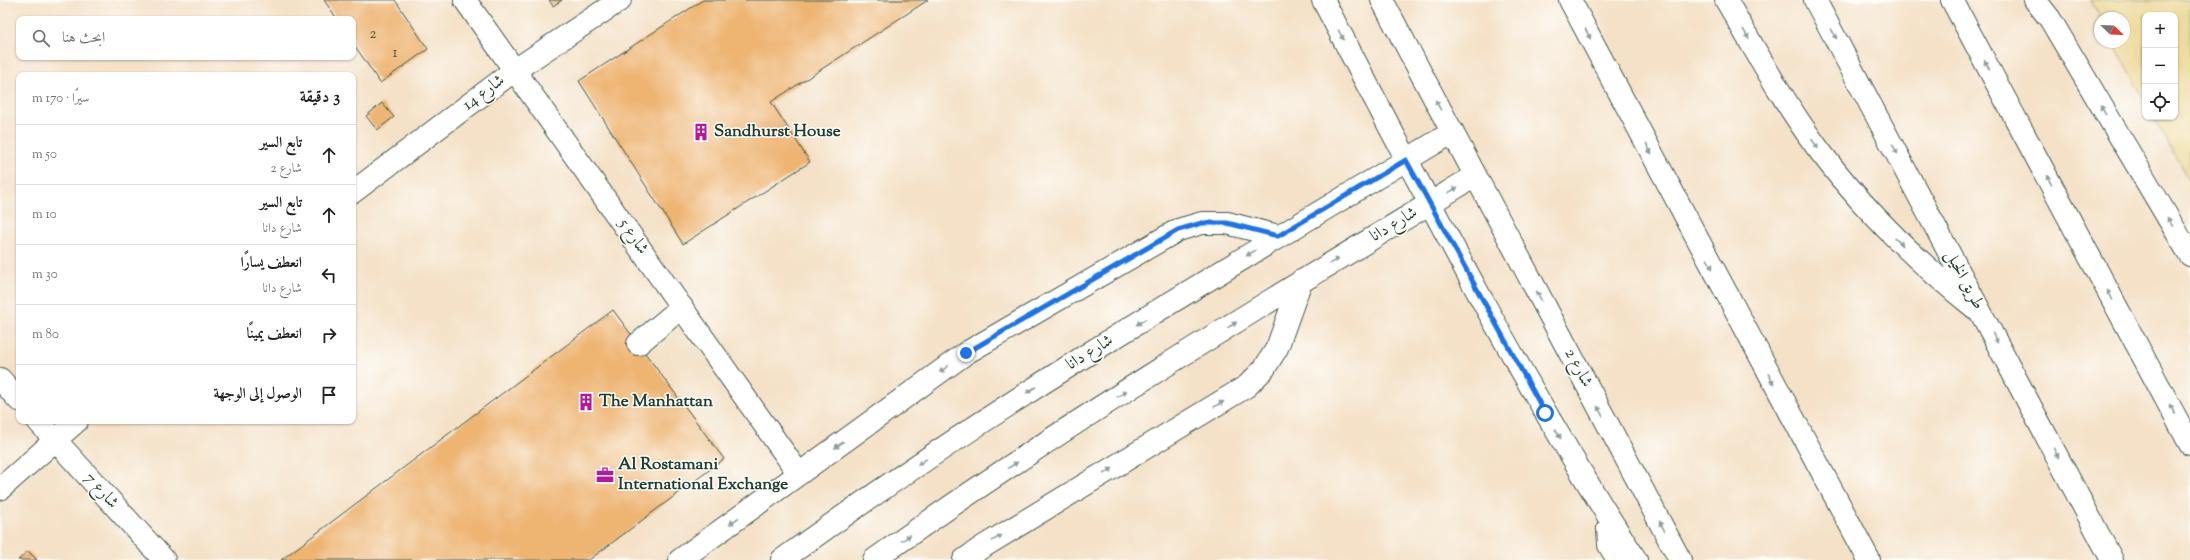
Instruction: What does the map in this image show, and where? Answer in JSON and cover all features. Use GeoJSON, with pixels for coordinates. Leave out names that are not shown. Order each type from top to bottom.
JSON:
{"type":"FeatureCollection","features":[{"type":"Feature","properties":{"kind":"main road","name":"شارع 5"},"geometry":{"type":"LineString","coordinates":[[465,0],[799,474]]}},
{"type":"Feature","properties":{"kind":"main road","name":"شارع 14"},"geometry":{"type":"LineString","coordinates":[[356,190],[515,70],[620,0]]}},
{"type":"Feature","properties":{"kind":"main road","name":"شارع دانا"},"geometry":{"type":"LineString","coordinates":[[1323,0],[1406,160],[1431,203]]}},
{"type":"Feature","properties":{"kind":"main road"},"geometry":{"type":"LineString","coordinates":[[1382,0],[1475,176]]}},
{"type":"Feature","properties":{"kind":"main road"},"geometry":{"type":"LineString","coordinates":[[1570,0],[1869,560]]}},
{"type":"Feature","properties":{"kind":"main road"},"geometry":{"type":"LineString","coordinates":[[1726,0],[1786,103],[1818,149],[1853,193],[1893,236],[1935,276],[1982,313]]}},
{"type":"Feature","properties":{"kind":"main road","name":"طريق الخيل"},"geometry":{"type":"LineString","coordinates":[[1815,0],[2112,560]]}},
{"type":"Feature","properties":{"kind":"main road"},"geometry":{"type":"LineString","coordinates":[[1952,0],[2190,444]]}},
{"type":"Feature","properties":{"kind":"main road"},"geometry":{"type":"LineString","coordinates":[[2035,0],[2050,19],[2190,255]]}},
{"type":"Feature","properties":{"kind":"main road","name":"شارع دانا"},"geometry":{"type":"LineString","coordinates":[[782,560],[953,440],[1278,236],[1453,132]]}},
{"type":"Feature","properties":{"kind":"main road","name":"شارع دانا"},"geometry":{"type":"LineString","coordinates":[[874,560],[1099,409],[1301,281],[1475,176]]}},
{"type":"Feature","properties":{"kind":"main road","name":"شارع 2"},"geometry":{"type":"LineString","coordinates":[[1475,176],[1680,560]]}},
{"type":"Feature","properties":{"kind":"main road"},"geometry":{"type":"LineString","coordinates":[[1431,203],[1545,413],[1636,560]]}},
{"type":"Feature","properties":{"kind":"main road"},"geometry":{"type":"LineString","coordinates":[[680,560],[966,353],[1178,230],[1202,223],[1227,223],[1278,236]]}},
{"type":"Feature","properties":{"kind":"main road"},"geometry":{"type":"LineString","coordinates":[[964,560],[1247,386],[1264,369],[1278,348],[1301,281]]}},
{"type":"Feature","properties":{"kind":"main road"},"geometry":{"type":"LineString","coordinates":[[638,344],[682,307]]}},
{"type":"Feature","properties":{"kind":"main road"},"geometry":{"type":"LineString","coordinates":[[0,379],[16,397]]}},
{"type":"Feature","properties":{"kind":"main road","name":"شارع 7"},"geometry":{"type":"LineString","coordinates":[[41,424],[164,560]]}},
{"type":"Feature","properties":{"kind":"main road"},"geometry":{"type":"LineString","coordinates":[[0,490],[74,424]]}},
{"type":"Feature","properties":{"kind":"main road"},"geometry":{"type":"LineString","coordinates":[[1610,519],[1607,532],[1609,544],[1618,560]]}},
{"type":"Feature","properties":{"kind":"sand"},"geometry":{"type":"Polygon","coordinates":[[[2090,0],[2190,0],[2190,183],[2156,120],[2178,120],[2178,12],[2142,12],[2142,95],[2116,48],[2130,48],[2130,12],[2097,12],[2090,0]]]}},
{"type":"Feature","properties":{"kind":"building"},"geometry":{"type":"Polygon","coordinates":[[[324,0],[395,0],[428,49],[380,83],[356,47],[356,16],[335,16],[324,0]]]}},
{"type":"Feature","properties":{"kind":"building"},"geometry":{"type":"Polygon","coordinates":[[[549,0],[562,0],[553,6],[549,0]]]}},
{"type":"Feature","properties":{"kind":"building","name":"Sandhurst House"},"geometry":{"type":"Polygon","coordinates":[[[703,0],[928,0],[771,102],[810,162],[683,244],[579,81],[703,0]]]}},
{"type":"Feature","properties":{"kind":"building"},"geometry":{"type":"Polygon","coordinates":[[[382,103],[394,117],[377,130],[366,116],[382,103]]]}},
{"type":"Feature","properties":{"kind":"building","name":"The Manhattan"},"geometry":{"type":"Polygon","coordinates":[[[613,310],[724,459],[589,560],[281,560],[613,310]]]}},
{"type":"Feature","properties":{"kind":"building"},"geometry":{"type":"Polygon","coordinates":[[[28,551],[37,560],[18,560],[28,551]]]}},
{"type":"Feature","properties":{"kind":"place","name":"Sandhurst House"},"geometry":{"type":"Point","coordinates":[701,132]}},
{"type":"Feature","properties":{"kind":"place","name":"The Manhattan"},"geometry":{"type":"Point","coordinates":[586,402]}},
{"type":"Feature","properties":{"kind":"place","name":"Al Rostamani International Exchange"},"geometry":{"type":"Point","coordinates":[605,475]}},
{"type":"Feature","properties":{"kind":"route"},"geometry":{"type":"LineString","coordinates":[[966,353],[1178,230],[1202,223],[1227,223],[1278,236],[1406,160],[1431,203],[1545,413]]}}]}
